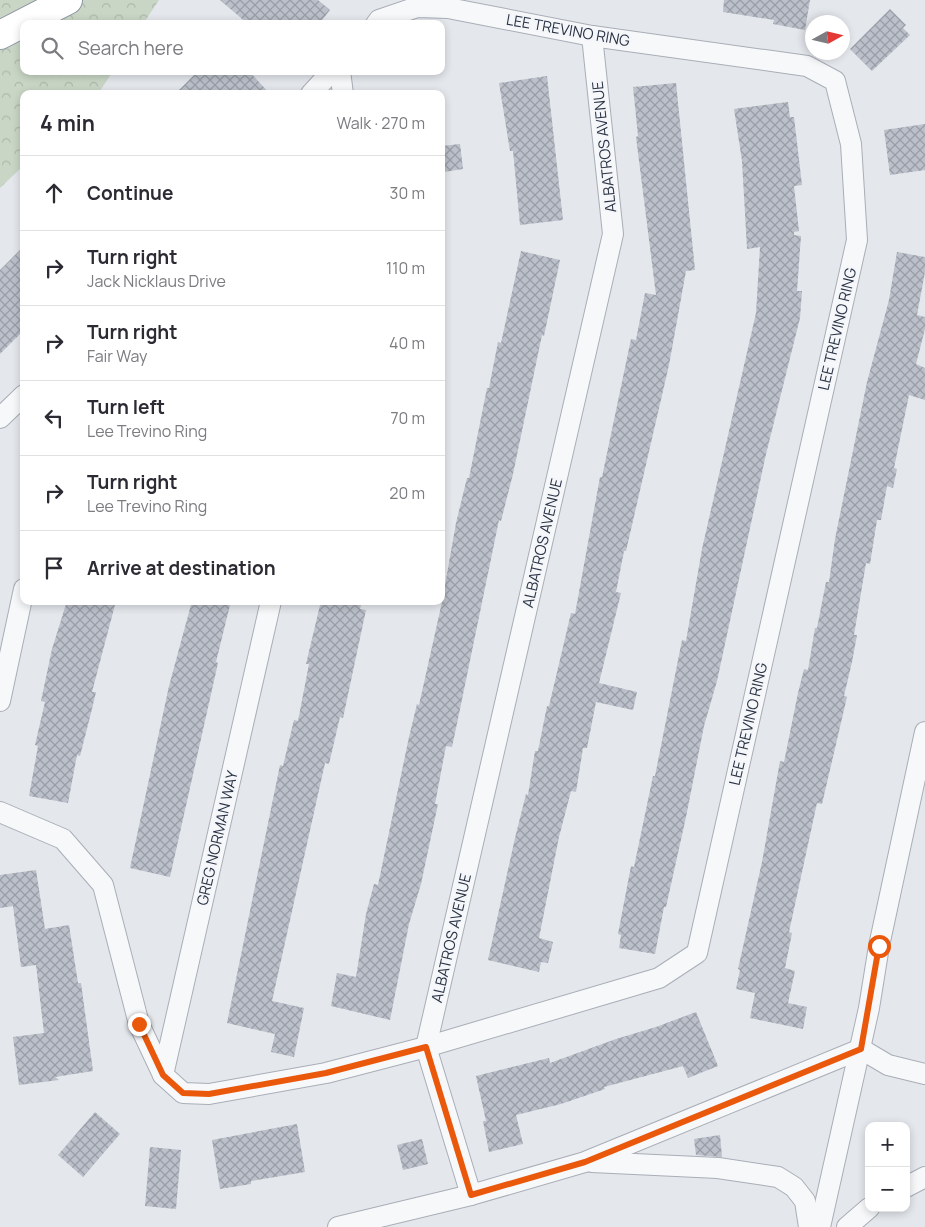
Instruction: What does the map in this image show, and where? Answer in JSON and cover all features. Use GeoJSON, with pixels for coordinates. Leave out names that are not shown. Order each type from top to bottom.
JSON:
{"type":"FeatureCollection","features":[{"type":"Feature","properties":{"kind":"highway"},"geometry":{"type":"LineString","coordinates":[[29,20],[68,0]]}},
{"type":"Feature","properties":{"kind":"highway"},"geometry":{"type":"LineString","coordinates":[[0,35],[20,25]]}},
{"type":"Feature","properties":{"kind":"street","name":"LEE TREVINO RING"},"geometry":{"type":"LineString","coordinates":[[0,812],[63,839],[103,885],[139,1024],[163,1075],[183,1093],[209,1094],[326,1073],[426,1047],[659,978],[697,953],[857,240],[851,144],[835,82],[807,66],[592,36],[448,8],[417,7],[380,20]]}},
{"type":"Feature","properties":{"kind":"street","name":"ALBATROS AVENUE"},"geometry":{"type":"LineString","coordinates":[[426,1047],[613,234],[592,36]]}},
{"type":"Feature","properties":{"kind":"street"},"geometry":{"type":"LineString","coordinates":[[314,90],[328,75]]}},
{"type":"Feature","properties":{"kind":"street"},"geometry":{"type":"LineString","coordinates":[[341,75],[342,90]]}},
{"type":"Feature","properties":{"kind":"street"},"geometry":{"type":"LineString","coordinates":[[0,418],[20,399]]}},
{"type":"Feature","properties":{"kind":"street"},"geometry":{"type":"LineString","coordinates":[[0,701],[21,605]]}},
{"type":"Feature","properties":{"kind":"street","name":"GREG NORMAN WAY"},"geometry":{"type":"LineString","coordinates":[[163,1075],[270,605]]}},
{"type":"Feature","properties":{"kind":"street"},"geometry":{"type":"LineString","coordinates":[[820,1227],[861,1049],[879,946],[925,732]]}},
{"type":"Feature","properties":{"kind":"street"},"geometry":{"type":"LineString","coordinates":[[426,1047],[471,1195]]}},
{"type":"Feature","properties":{"kind":"street"},"geometry":{"type":"LineString","coordinates":[[861,1049],[888,1065],[925,1074]]}},
{"type":"Feature","properties":{"kind":"street"},"geometry":{"type":"LineString","coordinates":[[338,1227],[471,1195],[585,1162],[861,1049]]}},
{"type":"Feature","properties":{"kind":"street"},"geometry":{"type":"LineString","coordinates":[[585,1162],[718,1168],[778,1177],[794,1187],[805,1201],[809,1227]]}},
{"type":"Feature","properties":{"kind":"street"},"geometry":{"type":"LineString","coordinates":[[910,1186],[925,1177]]}},
{"type":"Feature","properties":{"kind":"street"},"geometry":{"type":"LineString","coordinates":[[847,1227],[865,1211]]}},
{"type":"Feature","properties":{"kind":"green space"},"geometry":{"type":"Polygon","coordinates":[[[0,0],[159,0],[146,20],[20,20],[20,75],[110,75],[101,90],[20,90],[20,169],[0,188],[0,0]]]}},
{"type":"Feature","properties":{"kind":"building"},"geometry":{"type":"Polygon","coordinates":[[[220,0],[318,0],[330,10],[322,20],[243,20],[220,0]]]}},
{"type":"Feature","properties":{"kind":"building"},"geometry":{"type":"Polygon","coordinates":[[[724,0],[810,0],[808,15],[805,15],[805,30],[773,24],[774,20],[723,12],[724,0]]]}},
{"type":"Feature","properties":{"kind":"building"},"geometry":{"type":"Polygon","coordinates":[[[890,9],[906,25],[903,28],[910,35],[872,71],[850,49],[890,9]]]}},
{"type":"Feature","properties":{"kind":"building"},"geometry":{"type":"Polygon","coordinates":[[[194,75],[253,75],[266,90],[179,90],[194,75]]]}},
{"type":"Feature","properties":{"kind":"building"},"geometry":{"type":"Polygon","coordinates":[[[547,76],[563,220],[520,225],[513,151],[510,151],[499,83],[547,76]]]}},
{"type":"Feature","properties":{"kind":"building"},"geometry":{"type":"Polygon","coordinates":[[[676,83],[695,270],[686,271],[669,365],[626,551],[624,551],[616,592],[621,593],[599,683],[637,692],[633,710],[596,702],[587,748],[583,748],[576,792],[571,791],[559,837],[539,938],[553,942],[548,963],[541,962],[539,972],[488,960],[515,838],[526,794],[528,795],[535,751],[538,751],[547,706],[549,706],[571,613],[575,614],[600,477],[602,477],[631,339],[636,340],[645,293],[656,295],[636,137],[638,136],[633,87],[676,83]]]}},
{"type":"Feature","properties":{"kind":"building"},"geometry":{"type":"Polygon","coordinates":[[[788,102],[790,117],[794,117],[802,185],[794,186],[799,231],[794,232],[794,235],[801,236],[797,291],[802,291],[800,318],[766,454],[717,681],[704,726],[686,817],[666,907],[664,907],[655,954],[619,948],[621,935],[618,934],[631,866],[634,867],[653,776],[655,776],[682,640],[686,641],[702,549],[756,313],[760,247],[747,249],[742,161],[734,109],[788,102]]]}},
{"type":"Feature","properties":{"kind":"building"},"geometry":{"type":"Polygon","coordinates":[[[925,124],[925,170],[890,175],[884,130],[925,124]]]}},
{"type":"Feature","properties":{"kind":"building"},"geometry":{"type":"Polygon","coordinates":[[[460,144],[463,169],[445,172],[445,146],[460,144]]]}},
{"type":"Feature","properties":{"kind":"building"},"geometry":{"type":"Polygon","coordinates":[[[20,250],[20,334],[0,354],[0,270],[20,250]]]}},
{"type":"Feature","properties":{"kind":"building"},"geometry":{"type":"Polygon","coordinates":[[[521,251],[560,260],[513,474],[501,521],[499,520],[452,747],[446,746],[435,804],[438,804],[421,884],[409,924],[390,1020],[331,1006],[337,973],[356,977],[366,914],[374,884],[378,885],[409,737],[417,704],[419,705],[441,605],[445,605],[445,585],[456,523],[467,478],[469,478],[498,342],[501,343],[521,251]]]}},
{"type":"Feature","properties":{"kind":"building"},"geometry":{"type":"Polygon","coordinates":[[[897,252],[925,257],[925,272],[917,315],[925,317],[925,329],[916,364],[925,368],[925,400],[909,395],[894,468],[897,469],[893,488],[887,486],[881,520],[877,520],[870,564],[866,563],[854,635],[857,635],[844,696],[847,697],[822,804],[817,803],[789,932],[792,933],[785,968],[795,971],[788,1003],[807,1007],[803,1029],[750,1018],[755,993],[736,989],[740,970],[738,969],[762,862],[780,761],[784,762],[804,669],[808,670],[815,628],[817,628],[826,582],[829,582],[835,539],[867,382],[889,300],[897,252]]]}},
{"type":"Feature","properties":{"kind":"building"},"geometry":{"type":"Polygon","coordinates":[[[66,605],[115,605],[92,692],[96,692],[91,713],[80,756],[77,755],[68,803],[29,796],[38,746],[35,745],[45,702],[41,701],[52,649],[66,605]]]}},
{"type":"Feature","properties":{"kind":"building"},"geometry":{"type":"Polygon","coordinates":[[[191,605],[230,605],[170,877],[130,868],[169,686],[191,605]]]}},
{"type":"Feature","properties":{"kind":"building"},"geometry":{"type":"Polygon","coordinates":[[[320,605],[361,605],[360,609],[366,610],[343,718],[340,717],[329,764],[325,763],[272,1001],[304,1008],[294,1057],[271,1052],[275,1034],[227,1023],[280,765],[283,766],[294,720],[298,721],[309,664],[306,664],[320,605]]]}},
{"type":"Feature","properties":{"kind":"building"},"geometry":{"type":"Polygon","coordinates":[[[36,870],[45,929],[69,925],[78,983],[81,983],[93,1071],[55,1077],[59,1080],[19,1085],[13,1037],[44,1033],[36,965],[21,967],[13,906],[0,908],[0,875],[36,870]]]}},
{"type":"Feature","properties":{"kind":"building"},"geometry":{"type":"Polygon","coordinates":[[[696,1012],[718,1066],[688,1078],[683,1066],[604,1087],[605,1089],[561,1104],[516,1115],[523,1144],[489,1152],[483,1121],[486,1121],[476,1076],[549,1058],[550,1063],[696,1012]]]}},
{"type":"Feature","properties":{"kind":"building"},"geometry":{"type":"Polygon","coordinates":[[[95,1112],[120,1134],[83,1177],[58,1155],[95,1112]]]}},
{"type":"Feature","properties":{"kind":"building"},"geometry":{"type":"Polygon","coordinates":[[[297,1124],[305,1172],[251,1181],[251,1184],[220,1189],[212,1140],[297,1124]]]}},
{"type":"Feature","properties":{"kind":"building"},"geometry":{"type":"Polygon","coordinates":[[[720,1135],[722,1157],[696,1155],[694,1139],[720,1135]]]}},
{"type":"Feature","properties":{"kind":"building"},"geometry":{"type":"Polygon","coordinates":[[[422,1139],[428,1164],[403,1170],[397,1145],[422,1139]]]}},
{"type":"Feature","properties":{"kind":"building"},"geometry":{"type":"Polygon","coordinates":[[[150,1147],[181,1150],[176,1209],[145,1206],[150,1147]]]}},
{"type":"Feature","properties":{"kind":"route"},"geometry":{"type":"LineString","coordinates":[[139,1024],[163,1075],[183,1093],[209,1094],[326,1073],[426,1047],[471,1195],[585,1162],[861,1049],[879,946]]}}]}
